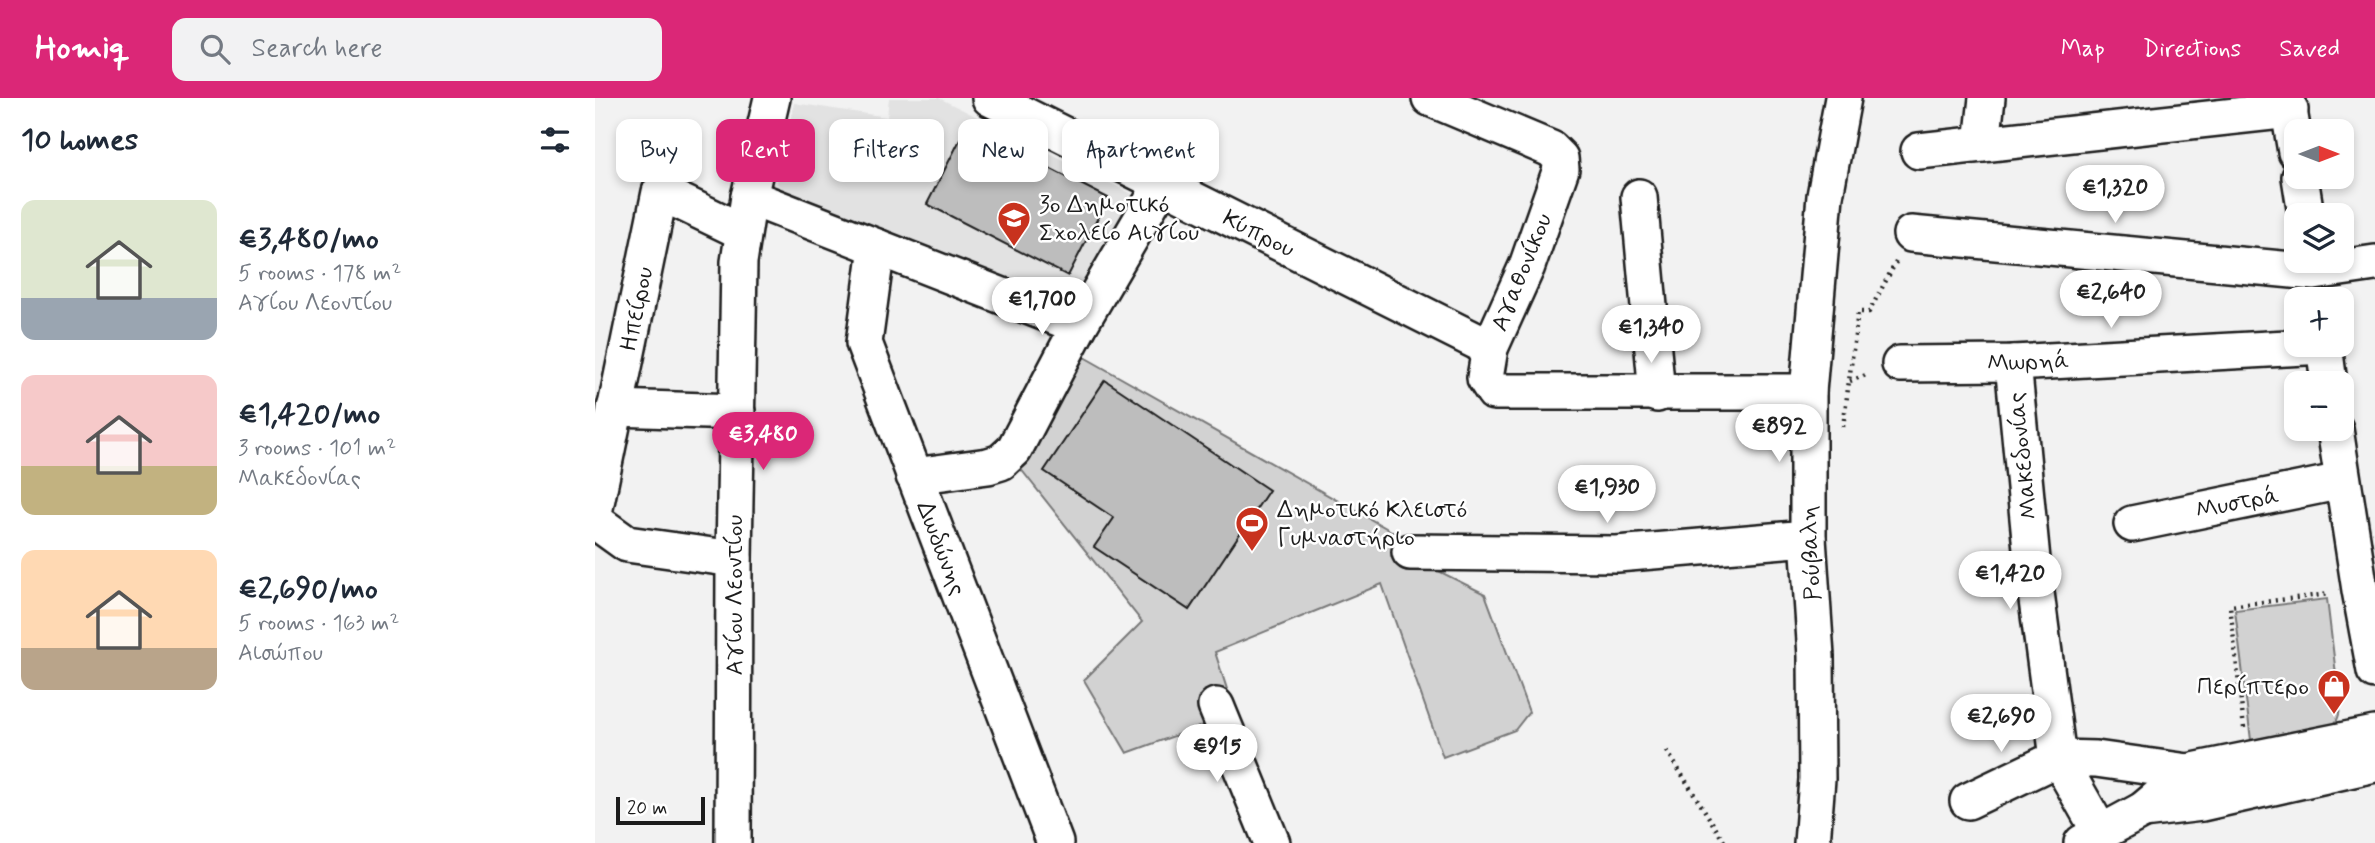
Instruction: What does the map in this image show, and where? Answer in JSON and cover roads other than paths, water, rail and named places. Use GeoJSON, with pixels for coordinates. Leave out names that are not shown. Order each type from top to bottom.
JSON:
{"type":"FeatureCollection","features":[{"type":"Feature","properties":{"kind":"street","name":"Αγίου Λεοντίου"},"geometry":{"type":"LineString","coordinates":[[733,843],[739,275],[749,197],[772,98]]}},
{"type":"Feature","properties":{"kind":"street","name":"Κύπρου"},"geometry":{"type":"LineString","coordinates":[[990,98],[1490,348]]}},
{"type":"Feature","properties":{"kind":"street","name":"Αγαθονίκου"},"geometry":{"type":"LineString","coordinates":[[1430,98],[1556,152],[1560,158],[1561,169],[1527,266],[1490,348],[1485,378],[1495,392],[1657,394]]}},
{"type":"Feature","properties":{"kind":"street","name":"Ρούβαλη"},"geometry":{"type":"LineString","coordinates":[[1812,843],[1817,779],[1816,656],[1808,538],[1808,391],[1825,196],[1843,98]]}},
{"type":"Feature","properties":{"kind":"street"},"geometry":{"type":"LineString","coordinates":[[1982,144],[1987,98]]}},
{"type":"Feature","properties":{"kind":"street"},"geometry":{"type":"LineString","coordinates":[[1919,151],[2288,104]]}},
{"type":"Feature","properties":{"kind":"street"},"geometry":{"type":"LineString","coordinates":[[914,476],[988,466],[1001,462],[1014,450],[1079,326],[1162,184]]}},
{"type":"Feature","properties":{"kind":"street","name":"Ηπείρου"},"geometry":{"type":"LineString","coordinates":[[595,508],[660,192],[743,232]]}},
{"type":"Feature","properties":{"kind":"street"},"geometry":{"type":"LineString","coordinates":[[749,197],[1079,326]]}},
{"type":"Feature","properties":{"kind":"street"},"geometry":{"type":"LineString","coordinates":[[1639,197],[1657,394],[1808,391]]}},
{"type":"Feature","properties":{"kind":"street"},"geometry":{"type":"LineString","coordinates":[[1911,234],[2315,277],[2375,263]]}},
{"type":"Feature","properties":{"kind":"street","name":"Δωδώνης"},"geometry":{"type":"LineString","coordinates":[[877,247],[864,343],[1055,843]]}},
{"type":"Feature","properties":{"kind":"street","name":"Μωρηά"},"geometry":{"type":"LineString","coordinates":[[1900,365],[2013,363],[2284,347]]}},
{"type":"Feature","properties":{"kind":"street","name":"Μακεδονίας"},"geometry":{"type":"LineString","coordinates":[[2013,363],[2033,570],[2059,758],[2094,839]]}},
{"type":"Feature","properties":{"kind":"street"},"geometry":{"type":"LineString","coordinates":[[615,408],[737,412]]}},
{"type":"Feature","properties":{"kind":"street"},"geometry":{"type":"LineString","coordinates":[[2337,441],[2375,671]]}},
{"type":"Feature","properties":{"kind":"street","name":"Μυστρά"},"geometry":{"type":"LineString","coordinates":[[2132,524],[2342,481]]}},
{"type":"Feature","properties":{"kind":"street"},"geometry":{"type":"LineString","coordinates":[[595,521],[627,544],[734,559]]}},
{"type":"Feature","properties":{"kind":"street"},"geometry":{"type":"LineString","coordinates":[[1411,552],[1617,554],[1808,538]]}},
{"type":"Feature","properties":{"kind":"street"},"geometry":{"type":"LineString","coordinates":[[1216,706],[1272,843]]}},
{"type":"Feature","properties":{"kind":"street"},"geometry":{"type":"LineString","coordinates":[[1968,801],[2059,758],[2188,772],[2375,734]]}},
{"type":"Feature","properties":{"kind":"street"},"geometry":{"type":"LineString","coordinates":[[2143,810],[2202,803],[2375,764]]}},
{"type":"Feature","properties":{"kind":"street"},"geometry":{"type":"LineString","coordinates":[[2094,839],[2143,810],[2188,772]]}},
{"type":"Feature","properties":{"kind":"place","name":"3ο Δημοτικό Σχολείο Αιγίου"},"geometry":{"type":"Point","coordinates":[1014,248]}},
{"type":"Feature","properties":{"kind":"place","name":"Δημοτικό Κλειστό Γυμναστήριο"},"geometry":{"type":"Point","coordinates":[1252,553]}},
{"type":"Feature","properties":{"kind":"place","name":"Περίπτερο"},"geometry":{"type":"Point","coordinates":[2334,716]}}]}
